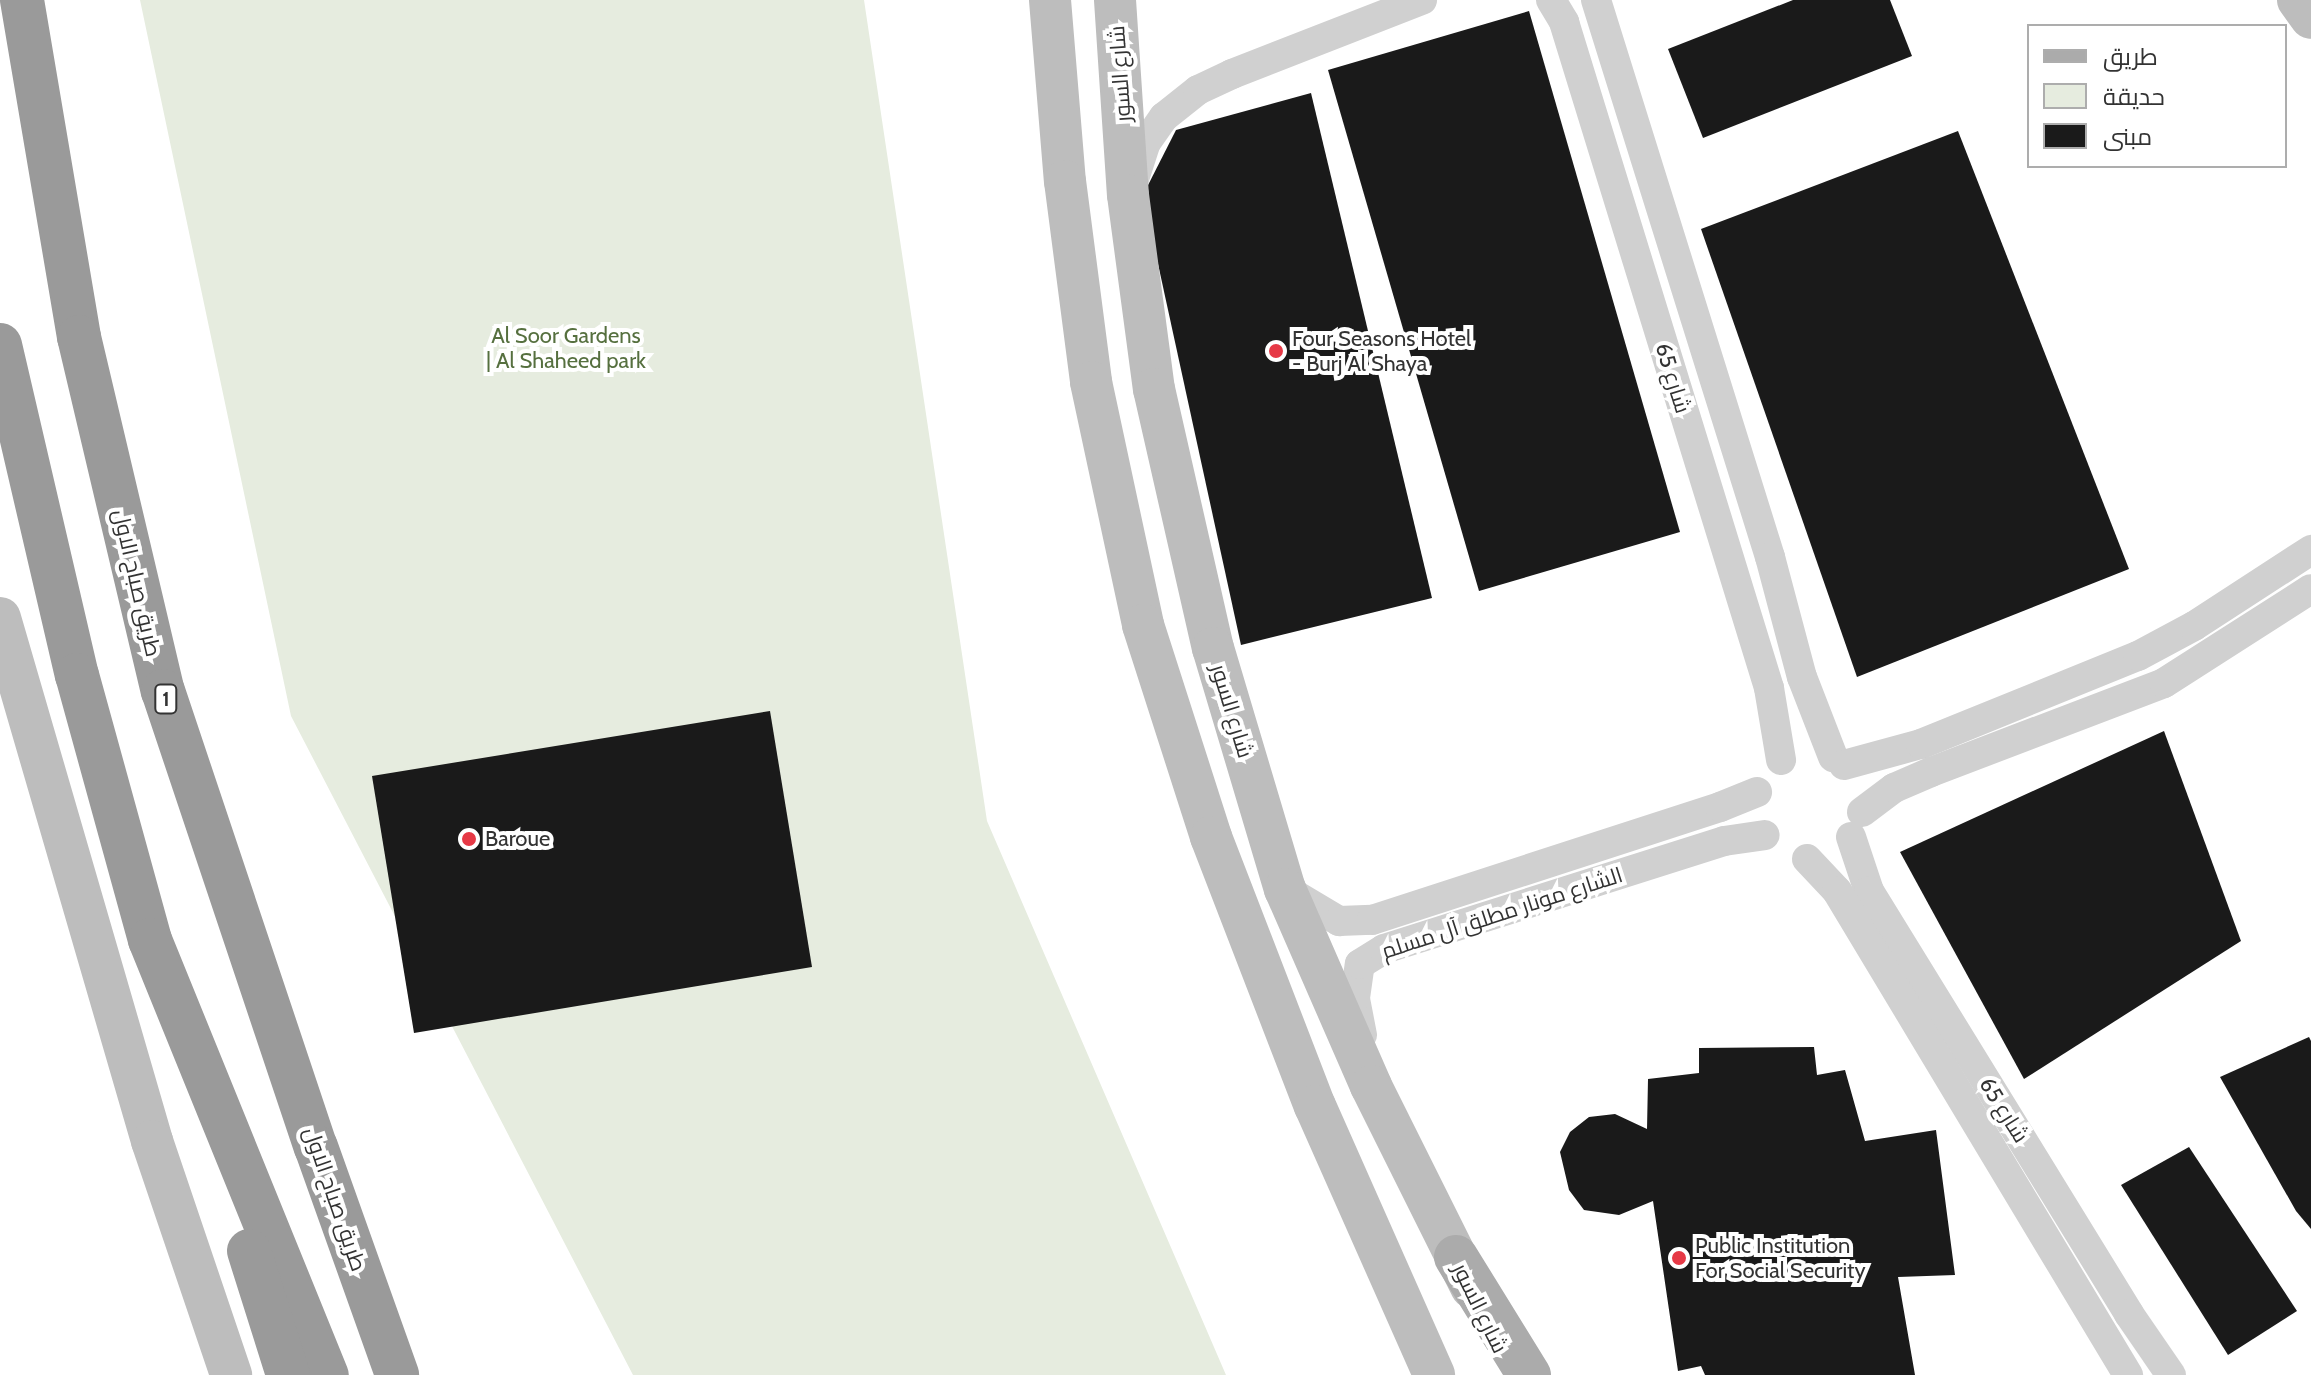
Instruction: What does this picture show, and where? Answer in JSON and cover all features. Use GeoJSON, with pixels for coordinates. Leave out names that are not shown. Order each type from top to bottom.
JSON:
{"type":"FeatureCollection","features":[{"type":"Feature","properties":{"kind":"highway","name":"طريق صباح الاول"},"geometry":{"type":"LineString","coordinates":[[22,0],[79,337],[163,691],[316,1147],[397,1375]]}},
{"type":"Feature","properties":{"kind":"highway"},"geometry":{"type":"LineString","coordinates":[[0,345],[77,675],[150,940],[288,1375]]}},
{"type":"Feature","properties":{"kind":"highway"},"geometry":{"type":"LineString","coordinates":[[150,940],[327,1375]]}},
{"type":"Feature","properties":{"kind":"highway"},"geometry":{"type":"LineString","coordinates":[[316,1147],[427,1375]]}},
{"type":"Feature","properties":{"kind":"main road"},"geometry":{"type":"LineString","coordinates":[[1050,0],[1065,181],[1091,382],[1143,625],[1211,837],[1315,1106],[1434,1375]]}},
{"type":"Feature","properties":{"kind":"main road","name":"شارع السور"},"geometry":{"type":"LineString","coordinates":[[1115,0],[1128,195],[1154,389],[1213,648],[1285,889],[1371,1086],[1513,1375]]}},
{"type":"Feature","properties":{"kind":"main road"},"geometry":{"type":"LineString","coordinates":[[2298,0],[2311,18]]}},
{"type":"Feature","properties":{"kind":"main road"},"geometry":{"type":"LineString","coordinates":[[0,618],[152,1141],[231,1375]]}},
{"type":"Feature","properties":{"kind":"main road"},"geometry":{"type":"LineString","coordinates":[[1456,1257],[1529,1375]]}},
{"type":"Feature","properties":{"kind":"street"},"geometry":{"type":"LineString","coordinates":[[1128,195],[1145,144],[1164,117],[1198,90],[1422,0]]}},
{"type":"Feature","properties":{"kind":"street","name":"شارع 65"},"geometry":{"type":"LineString","coordinates":[[1551,0],[1564,22],[1769,688],[1781,760]]}},
{"type":"Feature","properties":{"kind":"street","name":"شارع 65"},"geometry":{"type":"LineString","coordinates":[[1596,0],[1770,557],[1802,677],[1838,761]]}},
{"type":"Feature","properties":{"kind":"street"},"geometry":{"type":"LineString","coordinates":[[2311,550],[2194,626],[2138,656],[1921,744],[1838,761],[1807,751],[1781,760],[1762,779],[1757,792],[1755,807],[1765,835],[1783,852],[1807,859],[1832,853],[1856,824],[1912,780],[2164,683],[2311,589]]}},
{"type":"Feature","properties":{"kind":"street"},"geometry":{"type":"LineString","coordinates":[[1838,761],[1859,786],[1856,824]]}},
{"type":"Feature","properties":{"kind":"street","name":"الشارع مونار مطلق آل مسلم"},"geometry":{"type":"LineString","coordinates":[[1285,889],[1339,921],[1372,920],[1757,792]]}},
{"type":"Feature","properties":{"kind":"street","name":"شارع 65"},"geometry":{"type":"LineString","coordinates":[[1856,824],[1869,891],[2129,1314],[2171,1375]]}},
{"type":"Feature","properties":{"kind":"street","name":"الشارع مونار مطلق آل مسلم"},"geometry":{"type":"LineString","coordinates":[[1371,1086],[1355,998],[1360,964],[1384,949],[1724,841],[1765,835]]}},
{"type":"Feature","properties":{"kind":"street","name":"شارع 65"},"geometry":{"type":"LineString","coordinates":[[1807,859],[1828,879],[1845,904],[2128,1375]]}},
{"type":"Feature","properties":{"kind":"green space","name":"Al Soor Gardens | Al Shaheed park"},"geometry":{"type":"Polygon","coordinates":[[[140,0],[864,0],[987,821],[1226,1375],[633,1375],[291,716],[140,0]]]}},
{"type":"Feature","properties":{"kind":"building"},"geometry":{"type":"Polygon","coordinates":[[[1793,0],[1890,0],[1912,56],[1703,138],[1668,49],[1793,0]]]}},
{"type":"Feature","properties":{"kind":"building"},"geometry":{"type":"Polygon","coordinates":[[[1529,11],[1680,532],[1479,591],[1328,70],[1529,11]]]}},
{"type":"Feature","properties":{"kind":"building","name":"Four Seasons Hotel - Burj Al Shaya"},"geometry":{"type":"Polygon","coordinates":[[[1311,93],[1432,598],[1241,645],[1143,195],[1176,130],[1311,93]]]}},
{"type":"Feature","properties":{"kind":"building"},"geometry":{"type":"Polygon","coordinates":[[[1958,131],[2129,569],[1857,677],[1701,229],[1958,131]]]}},
{"type":"Feature","properties":{"kind":"building"},"geometry":{"type":"Polygon","coordinates":[[[770,711],[812,967],[414,1033],[372,776],[770,711]]]}},
{"type":"Feature","properties":{"kind":"building"},"geometry":{"type":"Polygon","coordinates":[[[2164,731],[2241,941],[2024,1079],[1900,852],[2164,731]]]}},
{"type":"Feature","properties":{"kind":"building"},"geometry":{"type":"Polygon","coordinates":[[[2309,1037],[2311,1229],[2296,1211],[2220,1077],[2309,1037]]]}},
{"type":"Feature","properties":{"kind":"building"},"geometry":{"type":"Polygon","coordinates":[[[1814,1047],[1817,1075],[1845,1070],[1865,1141],[1936,1130],[1955,1275],[1898,1277],[1915,1375],[1705,1375],[1701,1366],[1678,1371],[1653,1201],[1619,1215],[1584,1210],[1569,1190],[1560,1152],[1570,1132],[1589,1117],[1615,1114],[1647,1129],[1648,1079],[1699,1073],[1699,1048],[1814,1047]]]}},
{"type":"Feature","properties":{"kind":"building"},"geometry":{"type":"Polygon","coordinates":[[[2189,1147],[2297,1311],[2228,1355],[2121,1185],[2189,1147]]]}},
{"type":"Feature","properties":{"kind":"place","name":"Four Seasons Hotel - Burj Al Shaya"},"geometry":{"type":"Point","coordinates":[1276,351]}},
{"type":"Feature","properties":{"kind":"place","name":"Baroue"},"geometry":{"type":"Point","coordinates":[469,839]}},
{"type":"Feature","properties":{"kind":"place","name":"Public Institution For Social Security"},"geometry":{"type":"Point","coordinates":[1679,1258]}}]}
